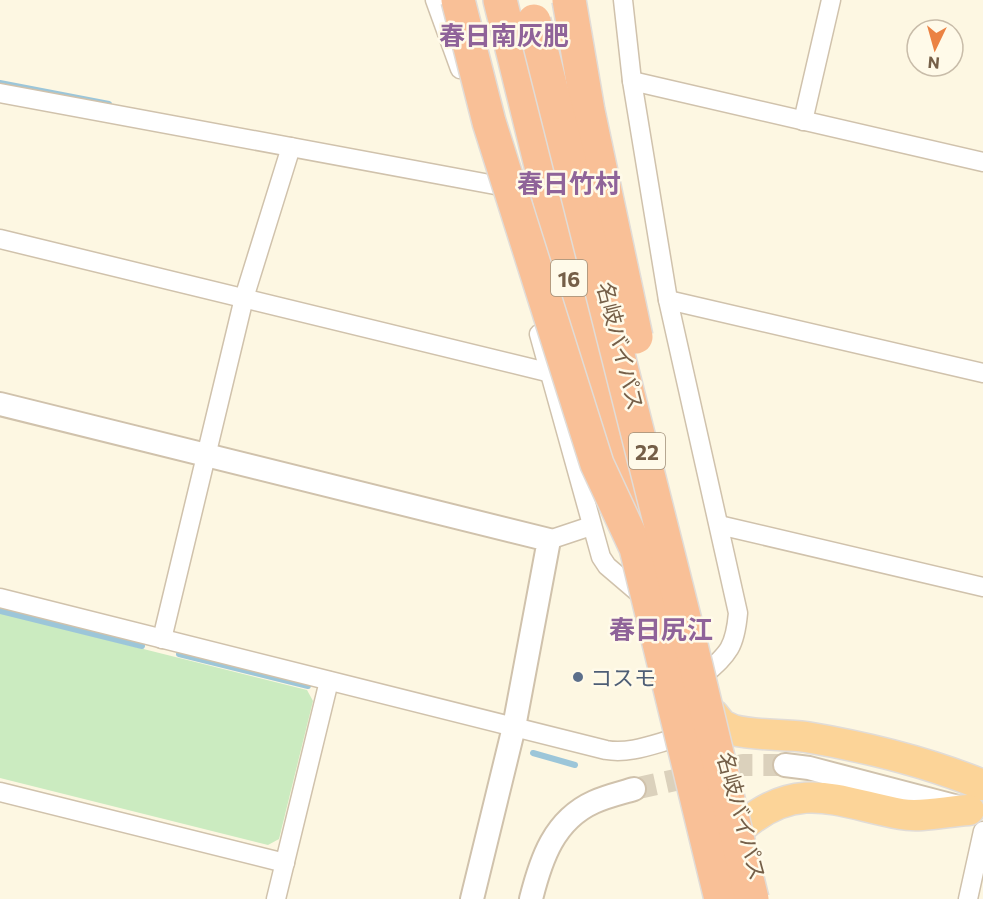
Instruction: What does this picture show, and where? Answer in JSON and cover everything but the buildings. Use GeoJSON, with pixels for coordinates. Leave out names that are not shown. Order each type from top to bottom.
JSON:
{"type":"FeatureCollection","features":[{"type":"Feature","properties":{"kind":"highway"},"geometry":{"type":"LineString","coordinates":[[458,0],[489,122],[597,464],[636,549]]}},
{"type":"Feature","properties":{"kind":"highway","name":"22"},"geometry":{"type":"LineString","coordinates":[[484,0],[506,37]]}},
{"type":"Feature","properties":{"kind":"highway","name":"16"},"geometry":{"type":"LineString","coordinates":[[498,0],[722,899]]}},
{"type":"Feature","properties":{"kind":"highway","name":"名岐バイパス"},"geometry":{"type":"LineString","coordinates":[[498,0],[579,325],[673,739],[706,899]]}},
{"type":"Feature","properties":{"kind":"highway","name":"16"},"geometry":{"type":"LineString","coordinates":[[530,0],[752,899]]}},
{"type":"Feature","properties":{"kind":"highway","name":"名岐バイパス"},"geometry":{"type":"LineString","coordinates":[[538,0],[657,492],[764,899]]}},
{"type":"Feature","properties":{"kind":"highway"},"geometry":{"type":"LineString","coordinates":[[569,0],[588,111],[669,494],[668,553]]}},
{"type":"Feature","properties":{"kind":"highway"},"geometry":{"type":"LineString","coordinates":[[714,715],[722,725],[733,730],[806,738],[882,753],[948,771],[980,809]]}},
{"type":"Feature","properties":{"kind":"highway"},"geometry":{"type":"LineString","coordinates":[[744,825],[760,811],[778,804],[818,797],[834,798],[908,815],[980,809]]}},
{"type":"Feature","properties":{"kind":"street"},"geometry":{"type":"LineString","coordinates":[[435,0],[467,89],[551,373],[591,526],[603,562],[641,595]]}},
{"type":"Feature","properties":{"kind":"street"},"geometry":{"type":"LineString","coordinates":[[622,0],[632,81],[668,300],[738,613],[736,636],[726,656],[704,675]]}},
{"type":"Feature","properties":{"kind":"street"},"geometry":{"type":"LineString","coordinates":[[803,121],[831,0]]}},
{"type":"Feature","properties":{"kind":"street"},"geometry":{"type":"LineString","coordinates":[[632,81],[983,162]]}},
{"type":"Feature","properties":{"kind":"street"},"geometry":{"type":"LineString","coordinates":[[0,93],[495,185]]}},
{"type":"Feature","properties":{"kind":"street"},"geometry":{"type":"LineString","coordinates":[[162,639],[244,298],[291,147]]}},
{"type":"Feature","properties":{"kind":"street"},"geometry":{"type":"LineString","coordinates":[[0,239],[551,373]]}},
{"type":"Feature","properties":{"kind":"street"},"geometry":{"type":"LineString","coordinates":[[668,300],[983,373]]}},
{"type":"Feature","properties":{"kind":"street"},"geometry":{"type":"LineString","coordinates":[[0,404],[549,540],[591,526]]}},
{"type":"Feature","properties":{"kind":"street"},"geometry":{"type":"LineString","coordinates":[[719,525],[983,587]]}},
{"type":"Feature","properties":{"kind":"street"},"geometry":{"type":"LineString","coordinates":[[472,899],[514,727],[549,540]]}},
{"type":"Feature","properties":{"kind":"street"},"geometry":{"type":"LineString","coordinates":[[0,598],[618,752],[673,739]]}},
{"type":"Feature","properties":{"kind":"street"},"geometry":{"type":"LineString","coordinates":[[276,899],[329,681]]}},
{"type":"Feature","properties":{"kind":"street"},"geometry":{"type":"LineString","coordinates":[[785,765],[809,768],[980,809],[968,899]]}},
{"type":"Feature","properties":{"kind":"street"},"geometry":{"type":"LineString","coordinates":[[531,899],[541,861],[552,838],[568,819],[594,802],[634,789]]}},
{"type":"Feature","properties":{"kind":"street"},"geometry":{"type":"LineString","coordinates":[[0,792],[285,863]]}},
{"type":"Feature","properties":{"kind":"green space"},"geometry":{"type":"Polygon","coordinates":[[[0,613],[307,690],[313,701],[279,839],[268,845],[0,778],[0,613]]]}},
{"type":"Feature","properties":{"kind":"waterway"},"geometry":{"type":"LineString","coordinates":[[0,83],[109,104]]}},
{"type":"Feature","properties":{"kind":"waterway"},"geometry":{"type":"LineString","coordinates":[[0,611],[142,646]]}},
{"type":"Feature","properties":{"kind":"waterway"},"geometry":{"type":"LineString","coordinates":[[179,654],[308,686]]}},
{"type":"Feature","properties":{"kind":"waterway"},"geometry":{"type":"LineString","coordinates":[[533,753],[575,765]]}},
{"type":"Feature","properties":{"kind":"tunnel"},"geometry":{"type":"LineString","coordinates":[[634,789],[743,765],[785,765]]}},
{"type":"Feature","properties":{"kind":"place","name":"コスモ"},"geometry":{"type":"Point","coordinates":[578,677]}},
{"type":"Feature","properties":{"kind":"district","name":"春日南灰肥"},"geometry":{"type":"Point","coordinates":[504,34]}},
{"type":"Feature","properties":{"kind":"district","name":"春日竹村"},"geometry":{"type":"Point","coordinates":[569,182]}},
{"type":"Feature","properties":{"kind":"district","name":"春日尻江"},"geometry":{"type":"Point","coordinates":[661,628]}}]}
